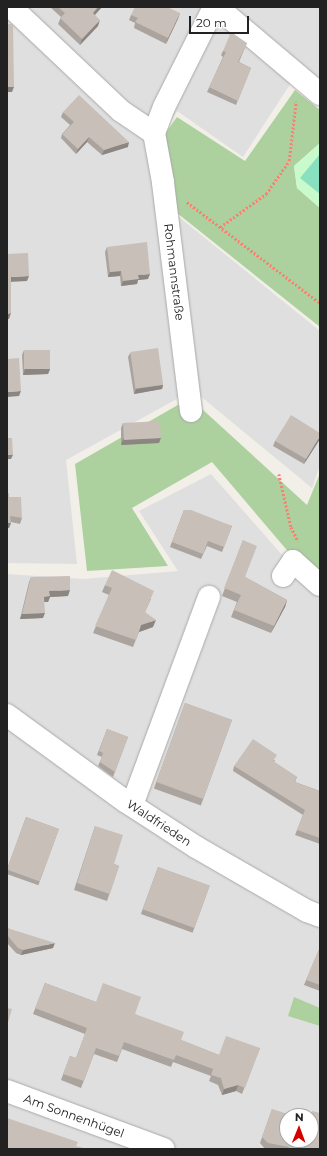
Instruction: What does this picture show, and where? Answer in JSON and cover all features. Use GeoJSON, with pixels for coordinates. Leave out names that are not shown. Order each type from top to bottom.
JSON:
{"type":"FeatureCollection","features":[{"type":"Feature","properties":{"kind":"street"},"geometry":{"type":"LineString","coordinates":[[11,7],[121,111],[154,133],[164,107],[216,7],[320,94]]}},
{"type":"Feature","properties":{"kind":"street","name":"Rohmannstraße"},"geometry":{"type":"LineString","coordinates":[[154,133],[163,182],[191,411]]}},
{"type":"Feature","properties":{"kind":"street"},"geometry":{"type":"LineString","coordinates":[[283,576],[293,561],[320,585]]}},
{"type":"Feature","properties":{"kind":"street"},"geometry":{"type":"LineString","coordinates":[[132,805],[209,597]]}},
{"type":"Feature","properties":{"kind":"street","name":"Waldfrieden"},"geometry":{"type":"LineString","coordinates":[[7,715],[132,805],[196,847],[307,912],[320,916]]}},
{"type":"Feature","properties":{"kind":"street","name":"Am Sonnenhügel"},"geometry":{"type":"LineString","coordinates":[[7,1091],[164,1149]]}},
{"type":"Feature","properties":{"kind":"path"},"geometry":{"type":"LineString","coordinates":[[220,227],[266,194],[289,161],[298,76]]}},
{"type":"Feature","properties":{"kind":"path"},"geometry":{"type":"LineString","coordinates":[[186,202],[320,303]]}},
{"type":"Feature","properties":{"kind":"path"},"geometry":{"type":"LineString","coordinates":[[279,474],[291,527],[303,546]]}},
{"type":"Feature","properties":{"kind":"shaded area"},"geometry":{"type":"Polygon","coordinates":[[[7,7],[320,7],[320,89],[298,72],[243,157],[177,111],[162,135],[174,213],[320,331],[320,465],[312,488],[193,390],[66,460],[77,564],[7,563],[7,7]]]}},
{"type":"Feature","properties":{"kind":"shaded area"},"geometry":{"type":"Polygon","coordinates":[[[211,474],[320,598],[320,1149],[7,1149],[7,574],[83,579],[178,571],[139,511],[211,474]]]}},
{"type":"Feature","properties":{"kind":"green space"},"geometry":{"type":"Polygon","coordinates":[[[295,90],[320,110],[320,143],[294,166],[297,188],[320,208],[320,327],[177,213],[164,135],[177,117],[245,161],[295,90]]]}},
{"type":"Feature","properties":{"kind":"green space"},"geometry":{"type":"Polygon","coordinates":[[[320,143],[320,208],[297,188],[294,166],[320,143]]]}},
{"type":"Feature","properties":{"kind":"green space"},"geometry":{"type":"Polygon","coordinates":[[[320,154],[320,194],[300,178],[320,154]]]}},
{"type":"Feature","properties":{"kind":"green space"},"geometry":{"type":"Polygon","coordinates":[[[190,398],[307,505],[320,473],[320,589],[212,462],[132,508],[168,566],[87,571],[75,464],[190,398]]]}},
{"type":"Feature","properties":{"kind":"green space"},"geometry":{"type":"Polygon","coordinates":[[[294,997],[320,1008],[320,1026],[288,1016],[294,997]]]}},
{"type":"Feature","properties":{"kind":"building"},"geometry":{"type":"Polygon","coordinates":[[[58,7],[98,7],[93,13],[100,20],[82,39],[60,18],[65,13],[58,7]]]}},
{"type":"Feature","properties":{"kind":"building"},"geometry":{"type":"Polygon","coordinates":[[[135,7],[167,7],[180,13],[168,38],[135,22],[138,18],[131,15],[135,7]]]}},
{"type":"Feature","properties":{"kind":"building"},"geometry":{"type":"Polygon","coordinates":[[[7,24],[13,24],[14,87],[7,87],[7,24]]]}},
{"type":"Feature","properties":{"kind":"building"},"geometry":{"type":"Polygon","coordinates":[[[231,32],[247,43],[238,62],[251,68],[238,101],[209,87],[226,52],[223,51],[231,32]]]}},
{"type":"Feature","properties":{"kind":"building"},"geometry":{"type":"Polygon","coordinates":[[[79,95],[129,142],[104,150],[89,137],[78,149],[62,134],[74,122],[63,112],[79,95]]]}},
{"type":"Feature","properties":{"kind":"building"},"geometry":{"type":"Polygon","coordinates":[[[147,242],[150,274],[138,275],[139,279],[123,281],[121,271],[110,272],[107,247],[147,242]]]}},
{"type":"Feature","properties":{"kind":"building"},"geometry":{"type":"Polygon","coordinates":[[[28,253],[29,276],[11,277],[11,313],[7,314],[7,254],[28,253]]]}},
{"type":"Feature","properties":{"kind":"building"},"geometry":{"type":"Polygon","coordinates":[[[158,348],[163,385],[135,389],[130,352],[158,348]]]}},
{"type":"Feature","properties":{"kind":"building"},"geometry":{"type":"Polygon","coordinates":[[[24,350],[50,350],[50,369],[24,369],[24,350]]]}},
{"type":"Feature","properties":{"kind":"building"},"geometry":{"type":"Polygon","coordinates":[[[19,358],[21,391],[7,392],[7,359],[19,358]]]}},
{"type":"Feature","properties":{"kind":"building"},"geometry":{"type":"Polygon","coordinates":[[[291,415],[320,433],[320,436],[306,459],[275,441],[291,415]]]}},
{"type":"Feature","properties":{"kind":"building"},"geometry":{"type":"Polygon","coordinates":[[[160,421],[161,438],[124,440],[123,423],[160,421]]]}},
{"type":"Feature","properties":{"kind":"building"},"geometry":{"type":"Polygon","coordinates":[[[7,438],[12,438],[13,455],[7,455],[7,438]]]}},
{"type":"Feature","properties":{"kind":"building"},"geometry":{"type":"Polygon","coordinates":[[[7,493],[9,493],[9,497],[21,497],[22,518],[10,516],[11,523],[7,523],[7,493]]]}},
{"type":"Feature","properties":{"kind":"building"},"geometry":{"type":"Polygon","coordinates":[[[184,510],[191,510],[232,526],[224,547],[208,541],[203,554],[172,542],[184,510]]]}},
{"type":"Feature","properties":{"kind":"building"},"geometry":{"type":"Polygon","coordinates":[[[243,540],[257,546],[245,577],[287,600],[274,626],[234,610],[241,595],[224,588],[243,540]]]}},
{"type":"Feature","properties":{"kind":"building"},"geometry":{"type":"Polygon","coordinates":[[[112,570],[154,591],[145,612],[156,620],[141,625],[136,640],[95,626],[112,588],[105,585],[112,570]]]}},
{"type":"Feature","properties":{"kind":"building"},"geometry":{"type":"Polygon","coordinates":[[[70,576],[70,590],[49,591],[50,596],[44,597],[45,613],[22,614],[31,577],[70,576]]]}},
{"type":"Feature","properties":{"kind":"building"},"geometry":{"type":"Polygon","coordinates":[[[185,703],[232,720],[203,799],[156,782],[185,703]]]}},
{"type":"Feature","properties":{"kind":"building"},"geometry":{"type":"Polygon","coordinates":[[[107,729],[128,737],[115,772],[100,762],[103,753],[99,751],[107,729]]]}},
{"type":"Feature","properties":{"kind":"building"},"geometry":{"type":"Polygon","coordinates":[[[253,739],[277,755],[273,761],[297,777],[294,782],[320,791],[320,838],[297,830],[305,810],[234,766],[253,739]]]}},
{"type":"Feature","properties":{"kind":"building"},"geometry":{"type":"Polygon","coordinates":[[[26,817],[59,829],[40,882],[7,870],[26,817]]]}},
{"type":"Feature","properties":{"kind":"building"},"geometry":{"type":"Polygon","coordinates":[[[95,826],[123,835],[114,864],[119,866],[110,894],[77,883],[95,826]]]}},
{"type":"Feature","properties":{"kind":"building"},"geometry":{"type":"Polygon","coordinates":[[[158,867],[210,886],[194,928],[143,909],[158,867]]]}},
{"type":"Feature","properties":{"kind":"building"},"geometry":{"type":"Polygon","coordinates":[[[7,928],[55,943],[23,950],[18,948],[7,935],[7,928]]]}},
{"type":"Feature","properties":{"kind":"building"},"geometry":{"type":"Polygon","coordinates":[[[320,947],[320,985],[306,980],[320,947]]]}},
{"type":"Feature","properties":{"kind":"building"},"geometry":{"type":"Polygon","coordinates":[[[45,983],[96,1002],[103,983],[141,997],[135,1014],[184,1032],[181,1040],[219,1055],[226,1036],[260,1048],[245,1088],[238,1085],[224,1089],[221,1078],[211,1075],[213,1069],[176,1055],[174,1060],[124,1042],[119,1056],[96,1048],[84,1081],[63,1074],[70,1056],[76,1058],[87,1028],[35,1008],[45,983]]]}},
{"type":"Feature","properties":{"kind":"building"},"geometry":{"type":"Polygon","coordinates":[[[7,1008],[12,1009],[7,1026],[7,1008]]]}},
{"type":"Feature","properties":{"kind":"building"},"geometry":{"type":"Polygon","coordinates":[[[272,1109],[279,1111],[279,1145],[268,1143],[262,1137],[272,1109]]]}},
{"type":"Feature","properties":{"kind":"building"},"geometry":{"type":"Polygon","coordinates":[[[320,1113],[320,1149],[288,1149],[319,1148],[320,1113]]]}},
{"type":"Feature","properties":{"kind":"building"},"geometry":{"type":"Polygon","coordinates":[[[7,1118],[78,1142],[76,1146],[87,1149],[7,1149],[7,1118]]]}}]}
